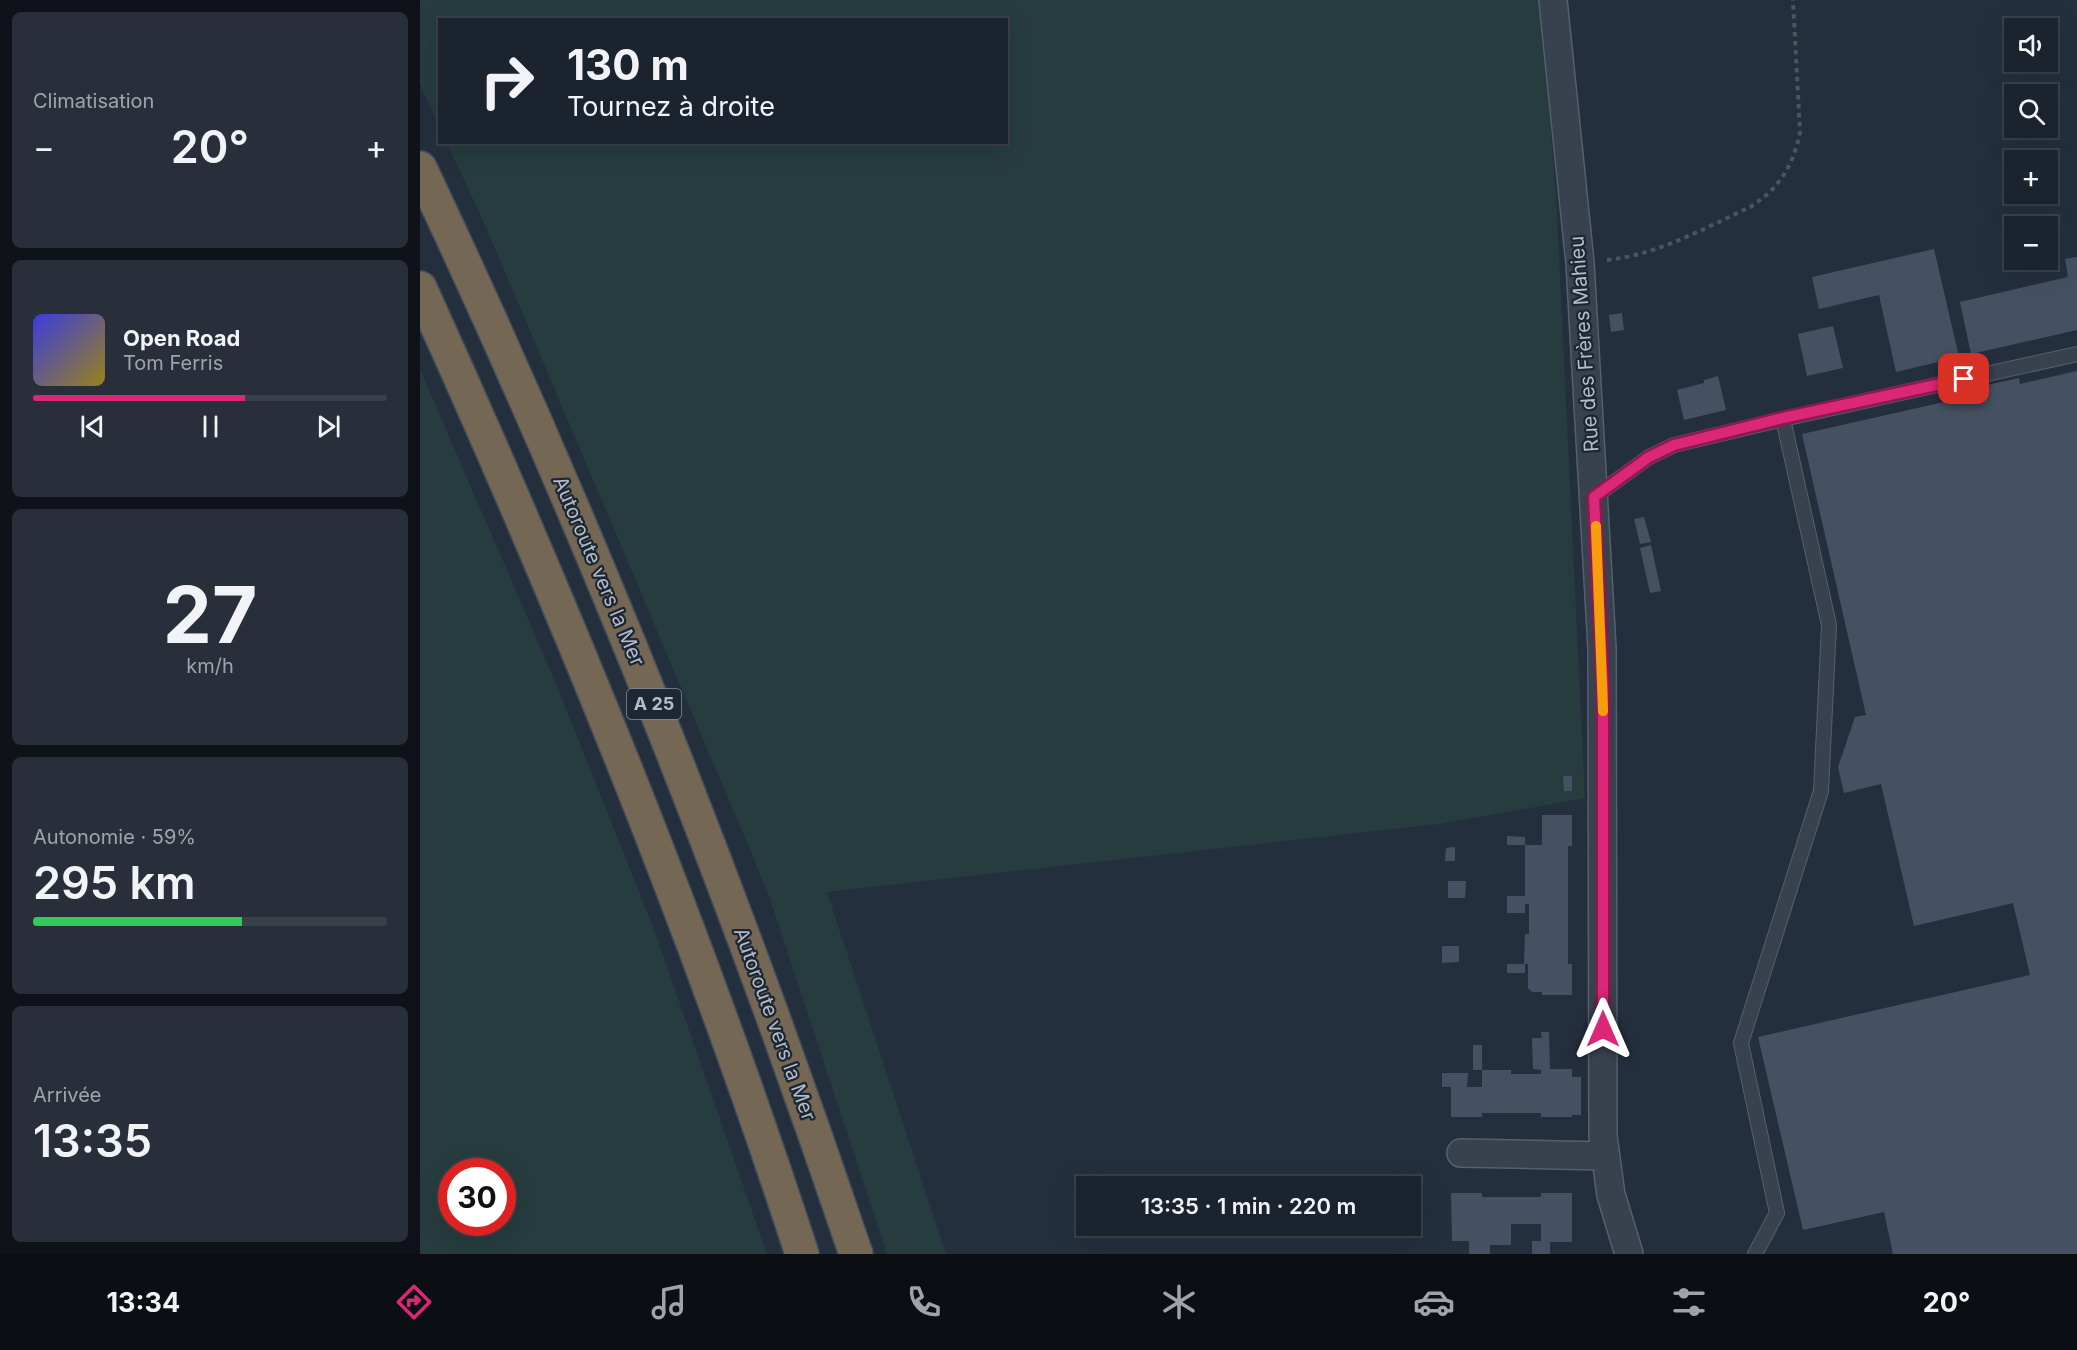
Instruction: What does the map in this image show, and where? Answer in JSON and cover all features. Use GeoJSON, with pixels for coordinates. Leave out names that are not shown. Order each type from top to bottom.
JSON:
{"type":"FeatureCollection","features":[{"type":"Feature","properties":{"kind":"highway","name":"Autoroute vers la Mer"},"geometry":{"type":"LineString","coordinates":[[420,168],[534,418],[637,661],[728,894],[856,1254]]}},
{"type":"Feature","properties":{"kind":"highway","name":"A 25"},"geometry":{"type":"LineString","coordinates":[[420,288],[529,533],[639,804],[729,1045],[802,1254]]}},
{"type":"Feature","properties":{"kind":"street","name":"Rue des Frères Mahieu"},"geometry":{"type":"LineString","coordinates":[[1553,0],[1580,263],[1603,688],[1603,1118],[1605,1156],[1616,1214],[1629,1254]]}},
{"type":"Feature","properties":{"kind":"street"},"geometry":{"type":"LineString","coordinates":[[1461,1153],[1605,1156]]}},
{"type":"Feature","properties":{"kind":"lane"},"geometry":{"type":"LineString","coordinates":[[1594,497],[1649,457],[1674,445],[1783,418],[2077,354]]}},
{"type":"Feature","properties":{"kind":"lane"},"geometry":{"type":"LineString","coordinates":[[1755,1254],[1777,1213],[1741,1043],[1821,791],[1829,625],[1783,418]]}},
{"type":"Feature","properties":{"kind":"path"},"geometry":{"type":"LineString","coordinates":[[1580,263],[1618,259],[1672,242],[1750,207],[1761,200],[1783,178],[1797,149],[1800,132],[1792,0]]}},
{"type":"Feature","properties":{"kind":"green space"},"geometry":{"type":"Polygon","coordinates":[[[420,0],[1540,0],[1556,194],[1585,798],[1440,824],[827,892],[946,1254],[887,1254],[767,890],[485,225],[447,144],[1008,144],[1008,18],[438,18],[438,124],[420,84],[420,0]]]}},
{"type":"Feature","properties":{"kind":"green space"},"geometry":{"type":"Polygon","coordinates":[[[420,369],[560,693],[656,935],[767,1254],[420,1254],[420,369]]]}},
{"type":"Feature","properties":{"kind":"building"},"geometry":{"type":"Polygon","coordinates":[[[1934,249],[1959,357],[1896,372],[1879,295],[1819,309],[1812,277],[1934,249]]]}},
{"type":"Feature","properties":{"kind":"building"},"geometry":{"type":"Polygon","coordinates":[[[2077,257],[2077,330],[1971,354],[1960,302],[2068,277],[2065,259],[2077,257]]]}},
{"type":"Feature","properties":{"kind":"building"},"geometry":{"type":"Polygon","coordinates":[[[1622,313],[1624,330],[1611,332],[1609,315],[1622,313]]]}},
{"type":"Feature","properties":{"kind":"building"},"geometry":{"type":"Polygon","coordinates":[[[1833,326],[1843,368],[1807,376],[1798,334],[1833,326]]]}},
{"type":"Feature","properties":{"kind":"building"},"geometry":{"type":"Polygon","coordinates":[[[2077,371],[2077,1254],[1893,1254],[1884,1212],[1803,1230],[1758,1037],[2030,975],[2013,903],[1914,926],[1881,784],[1844,793],[1838,767],[1855,717],[1866,715],[1802,434],[1984,393],[1983,386],[2019,378],[2020,384],[2077,371]]]}},
{"type":"Feature","properties":{"kind":"building"},"geometry":{"type":"Polygon","coordinates":[[[1718,376],[1726,410],[1684,420],[1677,390],[1704,383],[1704,380],[1718,376]]]}},
{"type":"Feature","properties":{"kind":"building"},"geometry":{"type":"Polygon","coordinates":[[[1644,517],[1651,542],[1640,544],[1634,519],[1644,517]]]}},
{"type":"Feature","properties":{"kind":"building"},"geometry":{"type":"Polygon","coordinates":[[[1651,545],[1661,591],[1650,593],[1640,548],[1651,545]]]}},
{"type":"Feature","properties":{"kind":"building"},"geometry":{"type":"Polygon","coordinates":[[[1563,776],[1572,776],[1572,791],[1564,791],[1563,776]]]}},
{"type":"Feature","properties":{"kind":"building"},"geometry":{"type":"Polygon","coordinates":[[[1542,815],[1572,815],[1572,846],[1568,846],[1568,964],[1572,964],[1572,995],[1542,995],[1542,992],[1532,992],[1528,988],[1528,964],[1524,964],[1525,934],[1529,934],[1529,904],[1525,904],[1525,913],[1507,913],[1507,896],[1525,896],[1525,845],[1542,845],[1542,815]]]}},
{"type":"Feature","properties":{"kind":"building"},"geometry":{"type":"Polygon","coordinates":[[[1507,836],[1525,837],[1525,845],[1507,845],[1507,836]]]}},
{"type":"Feature","properties":{"kind":"building"},"geometry":{"type":"Polygon","coordinates":[[[1455,847],[1455,861],[1445,861],[1446,848],[1455,847]]]}},
{"type":"Feature","properties":{"kind":"building"},"geometry":{"type":"Polygon","coordinates":[[[1448,881],[1466,881],[1465,898],[1448,898],[1448,881]]]}},
{"type":"Feature","properties":{"kind":"building"},"geometry":{"type":"Polygon","coordinates":[[[1442,946],[1459,946],[1459,962],[1442,963],[1442,946]]]}},
{"type":"Feature","properties":{"kind":"building"},"geometry":{"type":"Polygon","coordinates":[[[1507,964],[1525,964],[1525,973],[1507,973],[1507,964]]]}},
{"type":"Feature","properties":{"kind":"building"},"geometry":{"type":"Polygon","coordinates":[[[1541,1032],[1549,1032],[1550,1069],[1572,1069],[1572,1077],[1581,1077],[1581,1115],[1541,1117],[1541,1113],[1482,1113],[1482,1117],[1451,1117],[1451,1087],[1442,1087],[1442,1073],[1468,1073],[1467,1087],[1482,1087],[1482,1070],[1511,1070],[1511,1074],[1541,1074],[1541,1070],[1533,1069],[1532,1038],[1542,1038],[1541,1032]]]}},
{"type":"Feature","properties":{"kind":"building"},"geometry":{"type":"Polygon","coordinates":[[[1473,1045],[1482,1045],[1482,1070],[1473,1070],[1473,1045]]]}},
{"type":"Feature","properties":{"kind":"building"},"geometry":{"type":"Polygon","coordinates":[[[1451,1193],[1482,1193],[1482,1197],[1541,1197],[1541,1193],[1572,1193],[1572,1242],[1550,1242],[1550,1254],[1532,1254],[1532,1241],[1541,1241],[1541,1224],[1511,1224],[1511,1245],[1490,1245],[1490,1254],[1469,1254],[1469,1241],[1452,1241],[1451,1193]]]}},
{"type":"Feature","properties":{"kind":"slow traffic"},"geometry":{"type":"LineString","coordinates":[[1596,526],[1603,711]]}},
{"type":"Feature","properties":{"kind":"route"},"geometry":{"type":"LineString","coordinates":[[1603,1029],[1603,688],[1594,497],[1649,457],[1674,445],[1783,418],[1964,379]]}}]}
